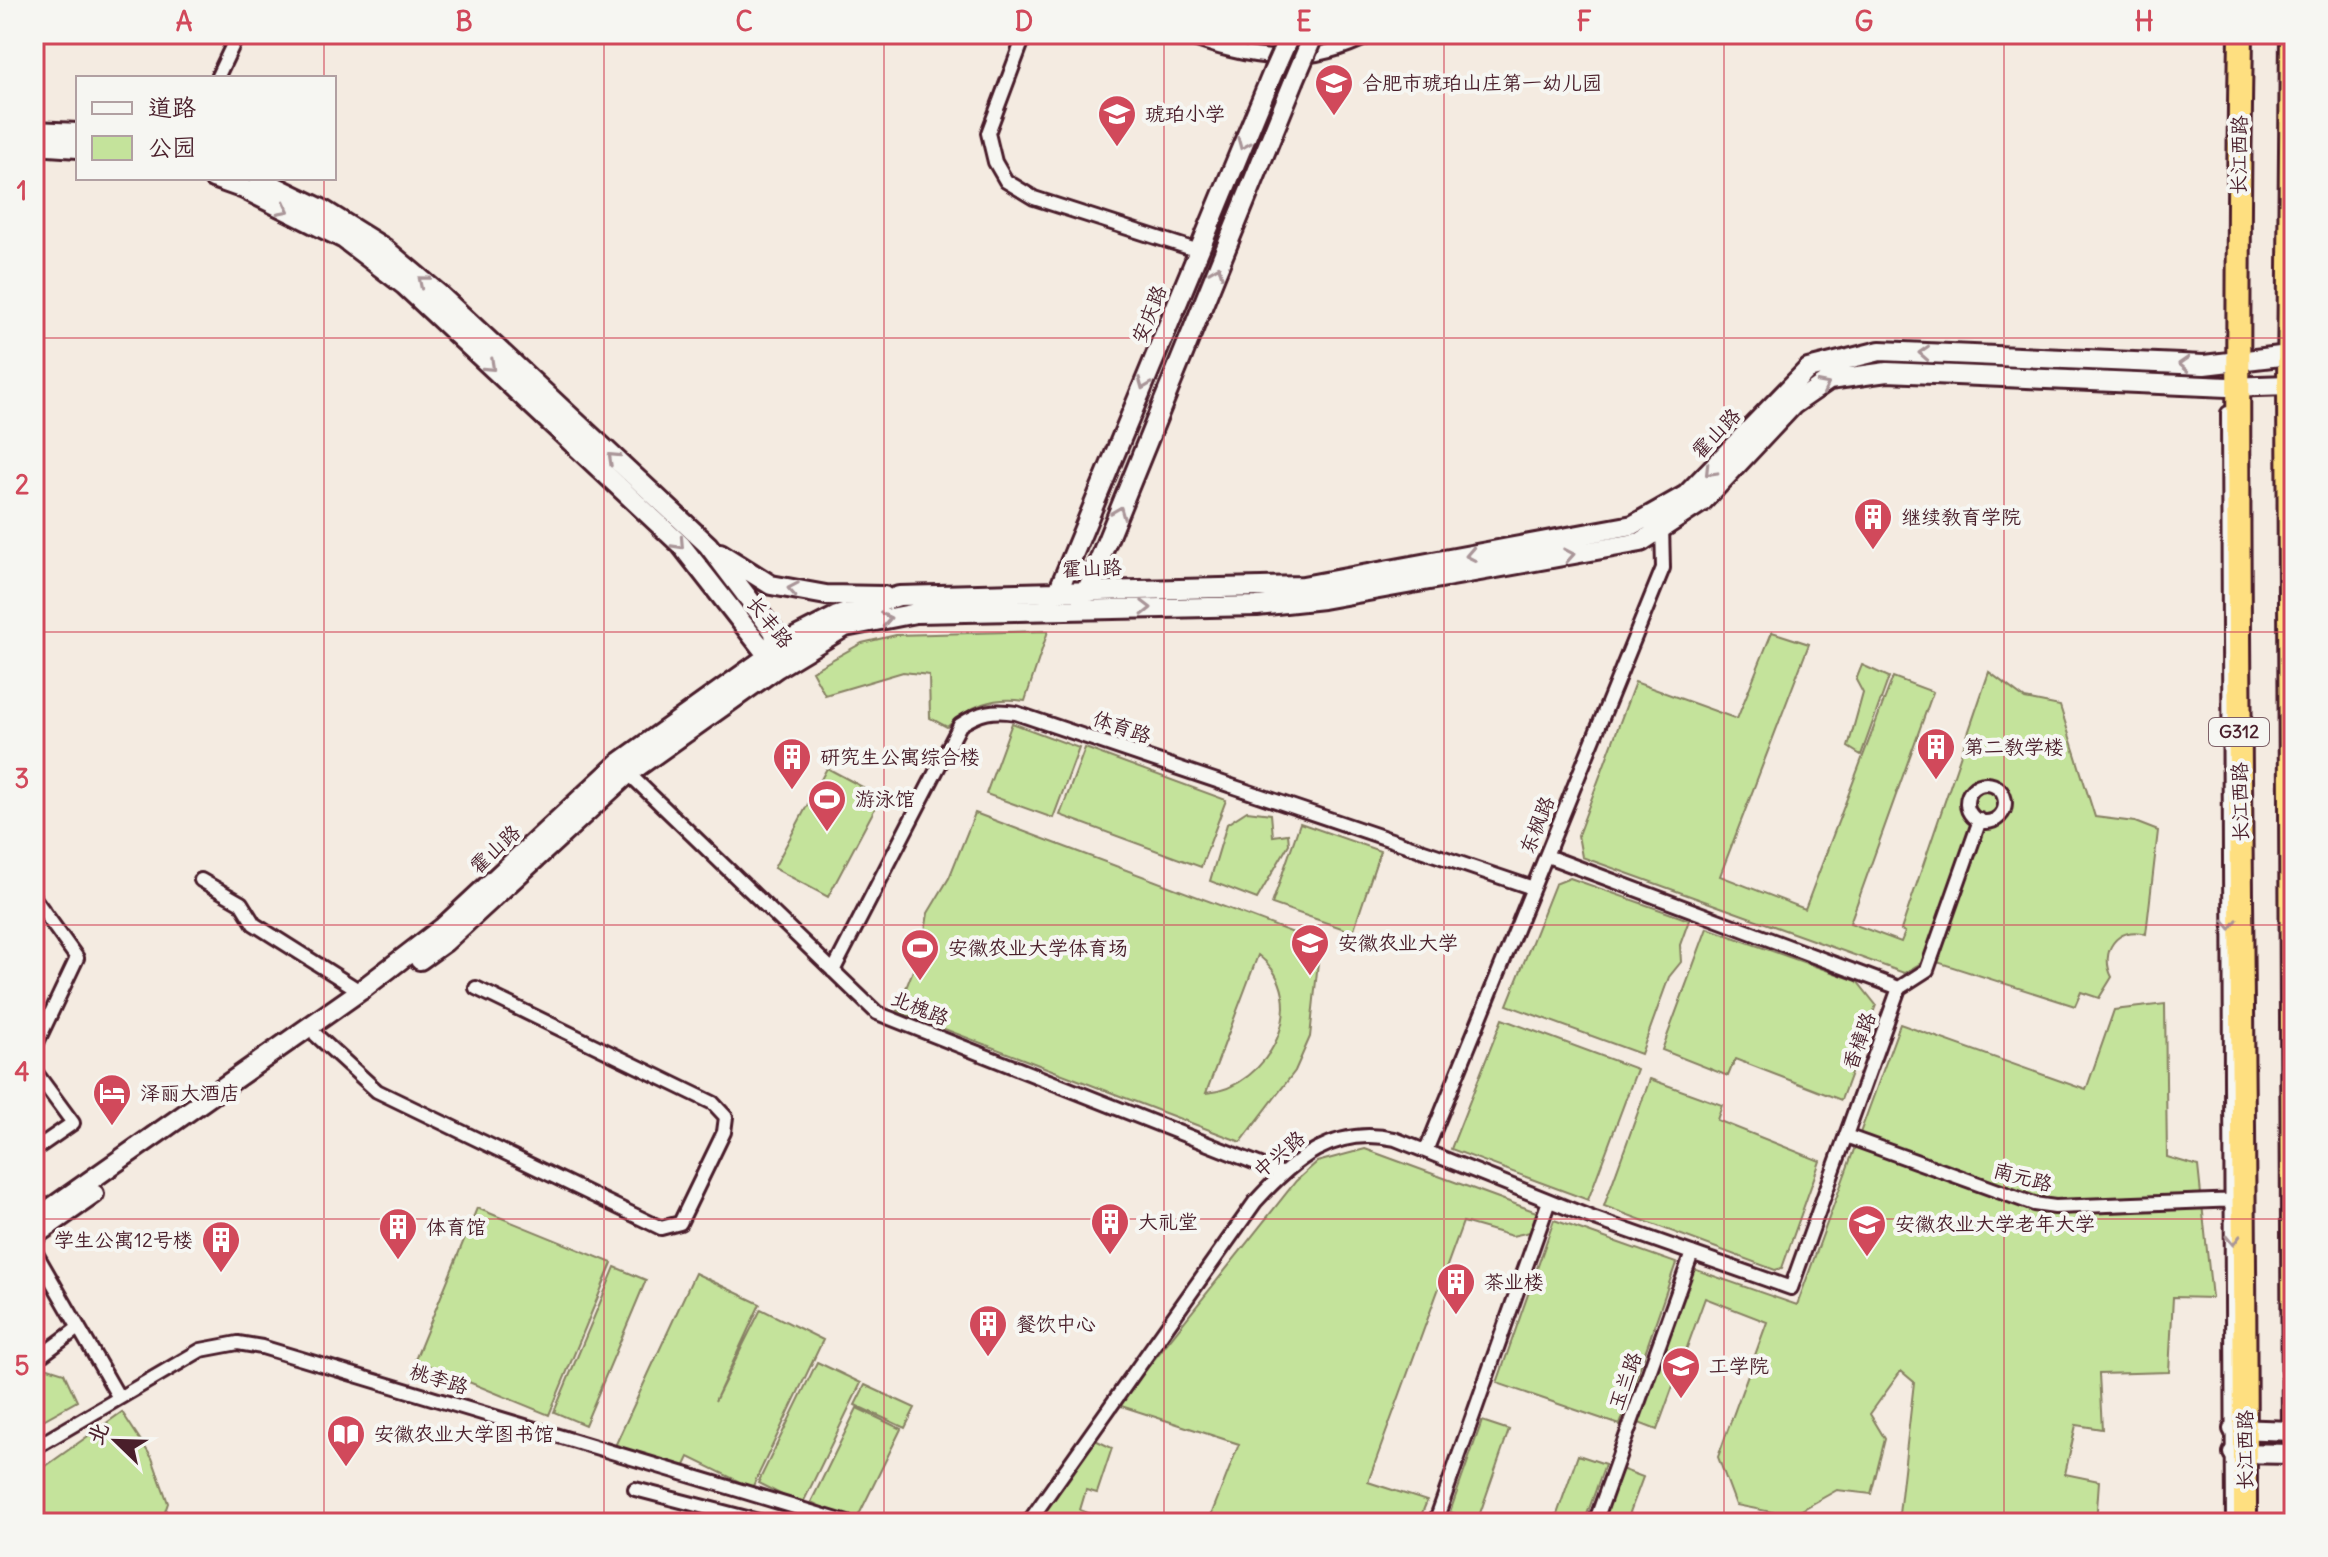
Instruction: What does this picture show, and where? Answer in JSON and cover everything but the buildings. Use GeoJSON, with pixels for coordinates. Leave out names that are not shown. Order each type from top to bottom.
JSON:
{"type":"FeatureCollection","features":[{"type":"Feature","properties":{"kind":"highway","name":"长江西路"},"geometry":{"type":"LineString","coordinates":[[2241,34],[2232,387],[2238,1429],[2245,1523]]}},
{"type":"Feature","properties":{"kind":"highway","name":"G312"},"geometry":{"type":"LineString","coordinates":[[2292,34],[2289,355],[2294,1439]]}},
{"type":"Feature","properties":{"kind":"main road","name":"安庆路"},"geometry":{"type":"LineString","coordinates":[[1050,610],[1290,34]]}},
{"type":"Feature","properties":{"kind":"main road"},"geometry":{"type":"LineString","coordinates":[[1079,610],[1314,34]]}},
{"type":"Feature","properties":{"kind":"main road"},"geometry":{"type":"LineString","coordinates":[[34,131],[76,133]]}},
{"type":"Feature","properties":{"kind":"main road"},"geometry":{"type":"LineString","coordinates":[[34,145],[76,148]]}},
{"type":"Feature","properties":{"kind":"main road","name":"长丰路"},"geometry":{"type":"LineString","coordinates":[[219,180],[244,189],[344,239],[404,285],[681,545],[774,658]]}},
{"type":"Feature","properties":{"kind":"main road","name":"长丰路"},"geometry":{"type":"LineString","coordinates":[[262,180],[320,208],[384,248],[441,296],[708,545],[774,632],[774,658]]}},
{"type":"Feature","properties":{"kind":"main road","name":"霍山路"},"geometry":{"type":"LineString","coordinates":[[774,658],[845,627],[916,613],[1257,606],[1323,599],[1641,542],[1808,369],[1880,351],[2204,365],[2289,355]]}},
{"type":"Feature","properties":{"kind":"main road","name":"霍山路"},"geometry":{"type":"LineString","coordinates":[[34,1220],[360,991],[442,928],[624,768],[774,658],[837,616],[899,596],[1303,586],[1662,519],[1702,502],[1793,405],[1829,380],[1887,372],[2232,387],[2291,384]]}},
{"type":"Feature","properties":{"kind":"main road"},"geometry":{"type":"LineString","coordinates":[[708,545],[771,585],[826,595],[899,596]]}},
{"type":"Feature","properties":{"kind":"main road","name":"霍山路"},"geometry":{"type":"LineString","coordinates":[[34,1236],[445,942],[624,768]]}},
{"type":"Feature","properties":{"kind":"main road"},"geometry":{"type":"LineString","coordinates":[[2238,1429],[2294,1431]]}},
{"type":"Feature","properties":{"kind":"main road"},"geometry":{"type":"LineString","coordinates":[[2239,1453],[2294,1454]]}},
{"type":"Feature","properties":{"kind":"street"},"geometry":{"type":"LineString","coordinates":[[218,76],[238,34]]}},
{"type":"Feature","properties":{"kind":"street"},"geometry":{"type":"LineString","coordinates":[[1025,34],[988,133],[995,162],[1006,181],[1034,198],[1199,251]]}},
{"type":"Feature","properties":{"kind":"street"},"geometry":{"type":"LineString","coordinates":[[1180,34],[1233,53],[1307,59],[1373,34]]}},
{"type":"Feature","properties":{"kind":"street"},"geometry":{"type":"LineString","coordinates":[[2232,34],[2232,362]]}},
{"type":"Feature","properties":{"kind":"street","name":"东枫路"},"geometry":{"type":"LineString","coordinates":[[1426,1151],[1663,568],[1662,519]]}},
{"type":"Feature","properties":{"kind":"street","name":"体育路"},"geometry":{"type":"LineString","coordinates":[[833,971],[960,725],[978,714],[995,709],[1016,713],[1533,888]]}},
{"type":"Feature","properties":{"kind":"street","name":"北槐路"},"geometry":{"type":"LineString","coordinates":[[624,768],[877,1013],[1281,1173]]}},
{"type":"Feature","properties":{"kind":"street"},"geometry":{"type":"LineString","coordinates":[[1547,856],[1899,988],[1927,970],[1980,820]]}},
{"type":"Feature","properties":{"kind":"street"},"geometry":{"type":"LineString","coordinates":[[201,880],[241,903],[254,924],[360,991]]}},
{"type":"Feature","properties":{"kind":"street"},"geometry":{"type":"LineString","coordinates":[[34,898],[77,958],[34,1049]]}},
{"type":"Feature","properties":{"kind":"street"},"geometry":{"type":"LineString","coordinates":[[316,1035],[377,1091],[661,1228],[680,1223],[724,1132],[726,1117],[713,1103],[476,988]]}},
{"type":"Feature","properties":{"kind":"street","name":"香樟路"},"geometry":{"type":"LineString","coordinates":[[1791,1288],[1899,988]]}},
{"type":"Feature","properties":{"kind":"street"},"geometry":{"type":"LineString","coordinates":[[34,1070],[73,1123],[34,1150]]}},
{"type":"Feature","properties":{"kind":"street","name":"中兴路"},"geometry":{"type":"LineString","coordinates":[[1028,1523],[1255,1202],[1281,1173],[1305,1153],[1354,1136],[1381,1136],[1426,1151],[1549,1201],[1791,1288]]}},
{"type":"Feature","properties":{"kind":"street","name":"南元路"},"geometry":{"type":"LineString","coordinates":[[1846,1136],[2034,1204],[2055,1207],[2239,1200]]}},
{"type":"Feature","properties":{"kind":"street"},"geometry":{"type":"LineString","coordinates":[[1435,1523],[1549,1201]]}},
{"type":"Feature","properties":{"kind":"street"},"geometry":{"type":"LineString","coordinates":[[34,1250],[118,1396]]}},
{"type":"Feature","properties":{"kind":"street","name":"玉兰路"},"geometry":{"type":"LineString","coordinates":[[1595,1523],[1692,1253]]}},
{"type":"Feature","properties":{"kind":"street"},"geometry":{"type":"LineString","coordinates":[[34,1361],[78,1328]]}},
{"type":"Feature","properties":{"kind":"street","name":"桃李路"},"geometry":{"type":"LineString","coordinates":[[34,1448],[118,1396],[210,1347],[238,1343],[262,1347],[848,1523]]}},
{"type":"Feature","properties":{"kind":"street"},"geometry":{"type":"LineString","coordinates":[[2233,1523],[2239,1453]]}},
{"type":"Feature","properties":{"kind":"street"},"geometry":{"type":"LineString","coordinates":[[635,1489],[766,1523]]}},
{"type":"Feature","properties":{"kind":"green space"},"geometry":{"type":"Polygon","coordinates":[[[1048,631],[1025,701],[1002,700],[983,704],[947,727],[930,718],[929,675],[903,672],[825,695],[812,671],[862,643],[896,635],[1048,631]]]}},
{"type":"Feature","properties":{"kind":"green space"},"geometry":{"type":"Polygon","coordinates":[[[1772,632],[1809,644],[1720,876],[1805,909],[1893,677],[1933,692],[1850,923],[1901,942],[1905,932],[1901,930],[1989,672],[2025,699],[2060,706],[2095,817],[2135,822],[2158,831],[2146,934],[2127,933],[2113,943],[2108,958],[2112,977],[2099,998],[2081,992],[2075,1006],[1928,959],[1904,973],[1582,857],[1578,835],[1635,682],[1737,719],[1772,632]]]}},
{"type":"Feature","properties":{"kind":"green space"},"geometry":{"type":"Polygon","coordinates":[[[1862,665],[1889,677],[1861,755],[1848,747],[1863,693],[1856,680],[1862,665]]]}},
{"type":"Feature","properties":{"kind":"green space"},"geometry":{"type":"Polygon","coordinates":[[[1012,723],[1079,748],[1053,818],[986,794],[1012,723]]]}},
{"type":"Feature","properties":{"kind":"green space"},"geometry":{"type":"Polygon","coordinates":[[[1085,748],[1226,800],[1201,867],[1060,815],[1085,748]]]}},
{"type":"Feature","properties":{"kind":"green space","name":"游泳馆"},"geometry":{"type":"Polygon","coordinates":[[[827,768],[881,797],[828,897],[774,868],[827,768]]]}},
{"type":"Feature","properties":{"kind":"green space"},"geometry":{"type":"Polygon","coordinates":[[[1247,811],[1271,814],[1273,836],[1288,834],[1289,844],[1257,899],[1210,881],[1227,824],[1247,811]]]}},
{"type":"Feature","properties":{"kind":"green space"},"geometry":{"type":"Polygon","coordinates":[[[975,813],[1320,943],[1310,1037],[1295,1071],[1241,1142],[897,1011],[923,945],[928,913],[949,878],[975,813]],[[1258,955],[1206,1093],[1229,1087],[1249,1076],[1265,1059],[1277,1039],[1283,1017],[1283,994],[1275,973],[1258,955]]]}},
{"type":"Feature","properties":{"kind":"green space"},"geometry":{"type":"Polygon","coordinates":[[[1300,823],[1380,851],[1353,932],[1272,904],[1300,823]]]}},
{"type":"Feature","properties":{"kind":"green space"},"geometry":{"type":"Polygon","coordinates":[[[1570,878],[1689,920],[1680,945],[1681,962],[1669,977],[1641,1054],[1507,1005],[1555,884],[1570,878]]]}},
{"type":"Feature","properties":{"kind":"green space"},"geometry":{"type":"Polygon","coordinates":[[[1707,928],[1857,981],[1876,1005],[1841,1100],[1735,1059],[1728,1076],[1662,1050],[1707,928]]]}},
{"type":"Feature","properties":{"kind":"green space"},"geometry":{"type":"Polygon","coordinates":[[[2165,1004],[2167,1157],[2198,1166],[2212,1298],[2173,1297],[2169,1372],[2099,1374],[2102,1429],[2076,1425],[2065,1474],[2099,1481],[2096,1523],[1898,1523],[1914,1382],[1901,1371],[1870,1414],[1885,1439],[1871,1494],[1837,1490],[1791,1516],[1736,1505],[1718,1457],[1767,1322],[1705,1298],[1657,1430],[1636,1422],[1691,1268],[1797,1305],[1900,1024],[2086,1090],[2114,1010],[2165,1004]]]}},
{"type":"Feature","properties":{"kind":"green space"},"geometry":{"type":"Polygon","coordinates":[[[1502,1019],[1637,1069],[1588,1200],[1451,1149],[1502,1019]]]}},
{"type":"Feature","properties":{"kind":"green space"},"geometry":{"type":"Polygon","coordinates":[[[1650,1079],[1722,1105],[1717,1120],[1820,1161],[1782,1268],[1775,1270],[1604,1206],[1650,1079]]]}},
{"type":"Feature","properties":{"kind":"green space"},"geometry":{"type":"Polygon","coordinates":[[[1365,1149],[1542,1214],[1535,1231],[1512,1236],[1463,1222],[1368,1482],[1427,1501],[1418,1523],[1208,1523],[1239,1444],[1118,1405],[1296,1181],[1317,1162],[1365,1149]]]}},
{"type":"Feature","properties":{"kind":"green space"},"geometry":{"type":"Polygon","coordinates":[[[477,1208],[612,1263],[549,1415],[415,1360],[477,1208]]]}},
{"type":"Feature","properties":{"kind":"green space"},"geometry":{"type":"Polygon","coordinates":[[[1554,1220],[1676,1263],[1620,1425],[1497,1383],[1554,1220]]]}},
{"type":"Feature","properties":{"kind":"green space"},"geometry":{"type":"Polygon","coordinates":[[[615,1267],[646,1280],[585,1425],[554,1412],[615,1267]]]}},
{"type":"Feature","properties":{"kind":"green space"},"geometry":{"type":"Polygon","coordinates":[[[695,1273],[760,1304],[715,1401],[761,1309],[823,1340],[752,1488],[689,1457],[680,1476],[615,1446],[695,1273]]]}},
{"type":"Feature","properties":{"kind":"green space"},"geometry":{"type":"Polygon","coordinates":[[[817,1362],[861,1383],[802,1505],[758,1483],[817,1362]]]}},
{"type":"Feature","properties":{"kind":"green space"},"geometry":{"type":"Polygon","coordinates":[[[48,1368],[64,1373],[77,1401],[34,1425],[34,1378],[48,1368]]]}},
{"type":"Feature","properties":{"kind":"green space"},"geometry":{"type":"Polygon","coordinates":[[[865,1385],[915,1408],[905,1428],[855,1405],[865,1385]]]}},
{"type":"Feature","properties":{"kind":"green space"},"geometry":{"type":"Polygon","coordinates":[[[857,1408],[901,1429],[855,1523],[811,1502],[857,1408]]]}},
{"type":"Feature","properties":{"kind":"green space"},"geometry":{"type":"Polygon","coordinates":[[[122,1412],[152,1458],[168,1503],[161,1523],[34,1523],[36,1473],[122,1412]]]}},
{"type":"Feature","properties":{"kind":"green space"},"geometry":{"type":"Polygon","coordinates":[[[1482,1421],[1509,1430],[1477,1522],[1450,1512],[1482,1421]]]}},
{"type":"Feature","properties":{"kind":"green space"},"geometry":{"type":"Polygon","coordinates":[[[1093,1439],[1112,1448],[1097,1493],[1086,1490],[1080,1510],[1091,1514],[1087,1523],[1047,1520],[1047,1508],[1093,1439]]]}},
{"type":"Feature","properties":{"kind":"green space"},"geometry":{"type":"Polygon","coordinates":[[[1578,1455],[1605,1464],[1584,1523],[1554,1523],[1578,1455]]]}},
{"type":"Feature","properties":{"kind":"green space"},"geometry":{"type":"Polygon","coordinates":[[[1621,1469],[1643,1477],[1626,1523],[1602,1523],[1621,1469]]]}},
{"type":"Feature","properties":{"kind":"place","name":"合肥市琥珀山庄第一幼儿园"},"geometry":{"type":"Point","coordinates":[1334,117]}},
{"type":"Feature","properties":{"kind":"place","name":"琥珀小学"},"geometry":{"type":"Point","coordinates":[1117,148]}},
{"type":"Feature","properties":{"kind":"place","name":"继续教育学院"},"geometry":{"type":"Point","coordinates":[1873,551]}},
{"type":"Feature","properties":{"kind":"place","name":"第二教学楼"},"geometry":{"type":"Point","coordinates":[1936,781]}},
{"type":"Feature","properties":{"kind":"place","name":"研究生公寓综合楼"},"geometry":{"type":"Point","coordinates":[792,791]}},
{"type":"Feature","properties":{"kind":"place","name":"游泳馆"},"geometry":{"type":"Point","coordinates":[827,833]}},
{"type":"Feature","properties":{"kind":"place","name":"安徽农业大学"},"geometry":{"type":"Point","coordinates":[1310,977]}},
{"type":"Feature","properties":{"kind":"place","name":"安徽农业大学体育场"},"geometry":{"type":"Point","coordinates":[920,982]}},
{"type":"Feature","properties":{"kind":"place","name":"泽丽大酒店"},"geometry":{"type":"Point","coordinates":[112,1127]}},
{"type":"Feature","properties":{"kind":"place","name":"大礼堂"},"geometry":{"type":"Point","coordinates":[1110,1256]}},
{"type":"Feature","properties":{"kind":"place","name":"安徽农业大学老年大学"},"geometry":{"type":"Point","coordinates":[1867,1258]}},
{"type":"Feature","properties":{"kind":"place","name":"体育馆"},"geometry":{"type":"Point","coordinates":[398,1261]}},
{"type":"Feature","properties":{"kind":"place","name":"学生公寓12号楼"},"geometry":{"type":"Point","coordinates":[221,1274]}},
{"type":"Feature","properties":{"kind":"place","name":"茶业楼"},"geometry":{"type":"Point","coordinates":[1456,1316]}},
{"type":"Feature","properties":{"kind":"place","name":"餐饮中心"},"geometry":{"type":"Point","coordinates":[988,1358]}},
{"type":"Feature","properties":{"kind":"place","name":"工学院"},"geometry":{"type":"Point","coordinates":[1681,1400]}},
{"type":"Feature","properties":{"kind":"place","name":"安徽农业大学图书馆"},"geometry":{"type":"Point","coordinates":[346,1468]}}]}
